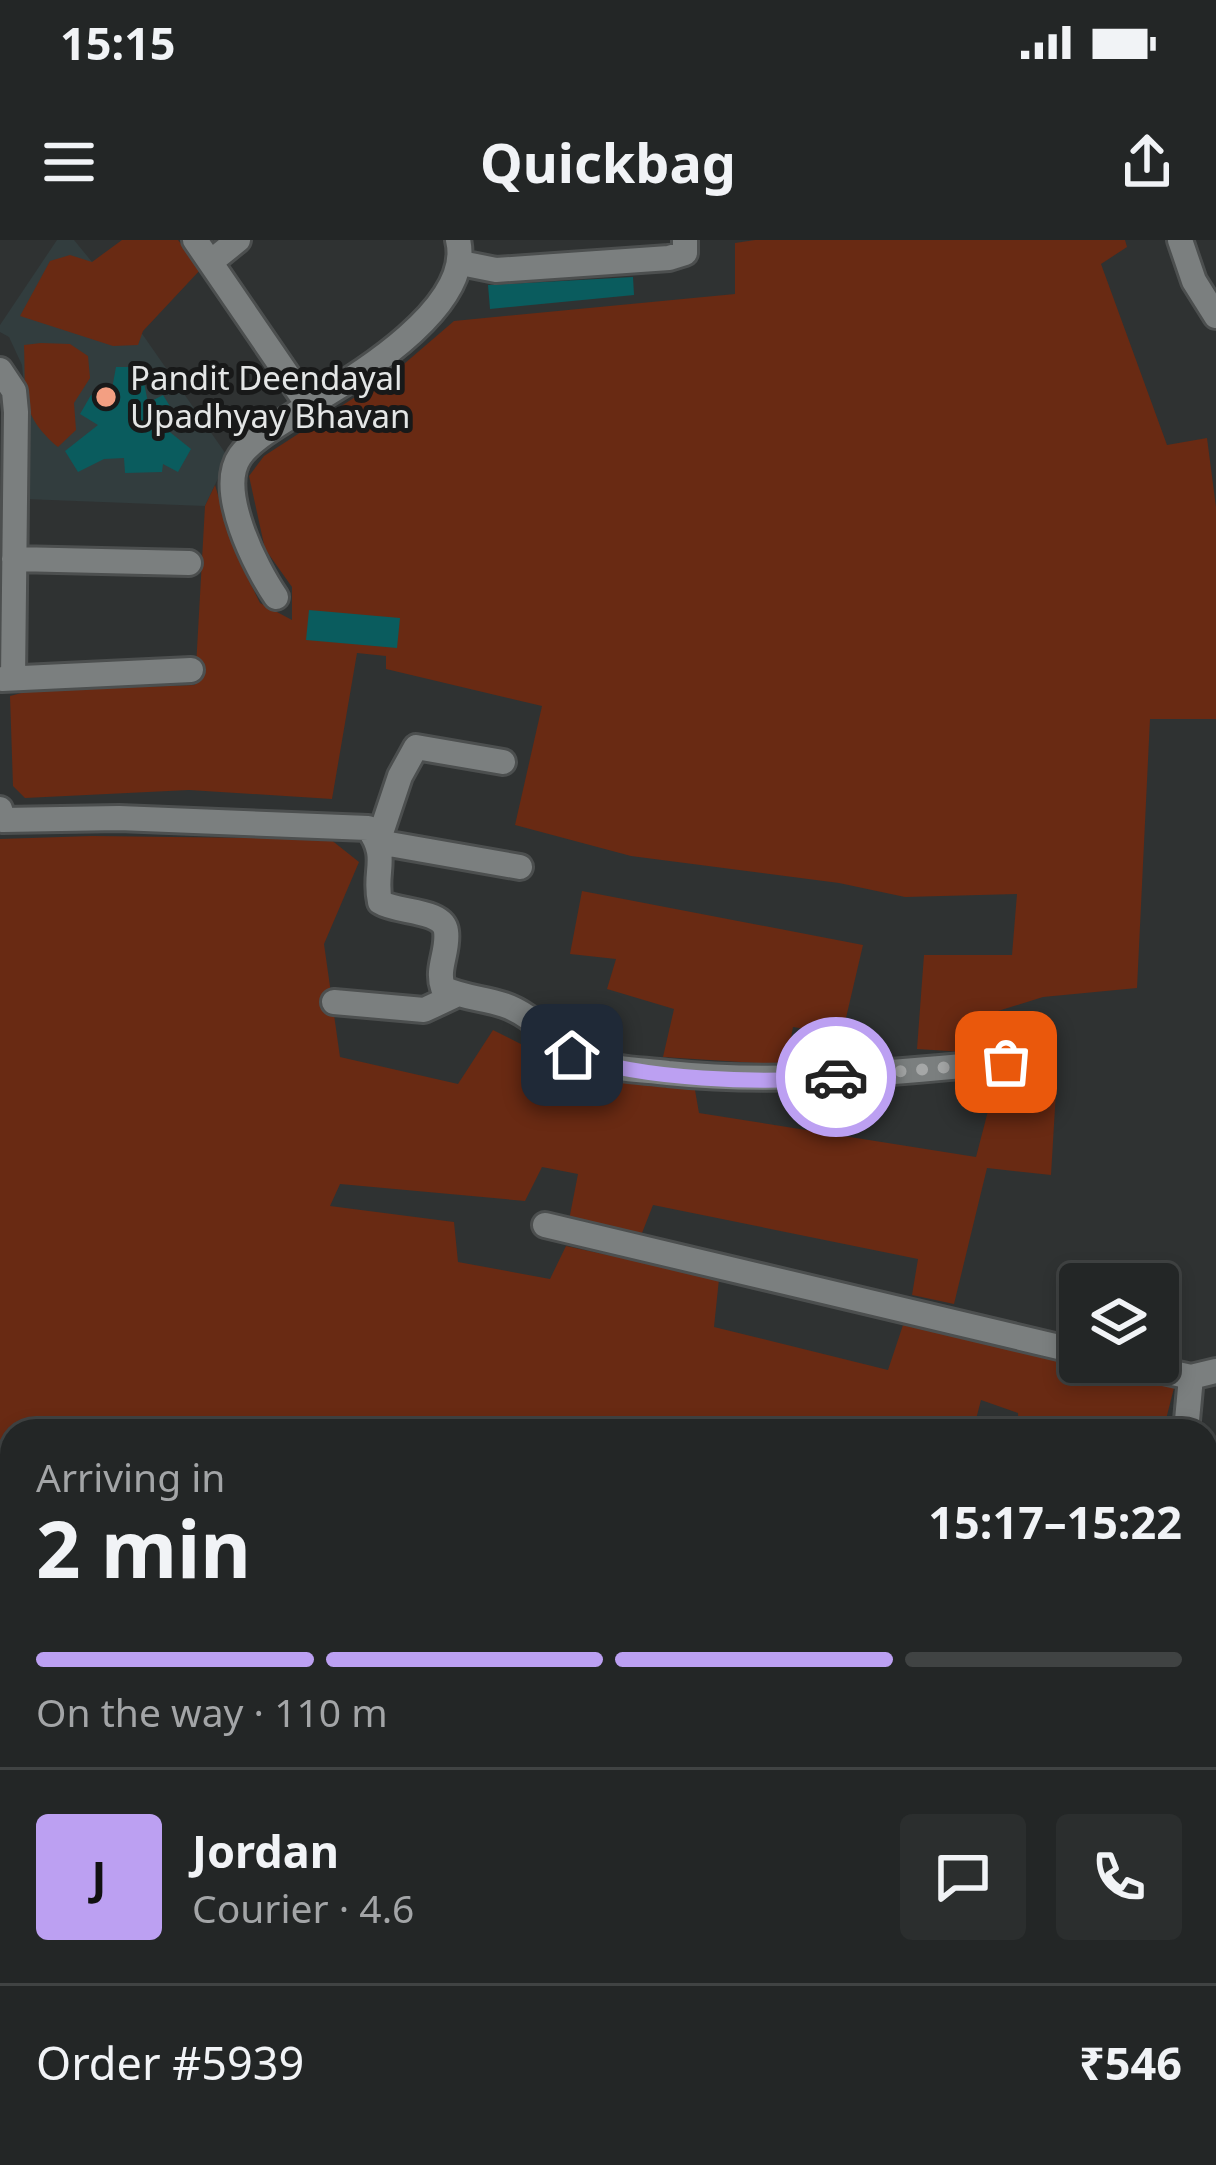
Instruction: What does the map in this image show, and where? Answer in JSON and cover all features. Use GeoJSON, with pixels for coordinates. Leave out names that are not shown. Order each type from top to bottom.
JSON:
{"type":"FeatureCollection","features":[{"type":"Feature","properties":{"kind":"street"},"geometry":{"type":"LineString","coordinates":[[195,240],[308,405]]}},
{"type":"Feature","properties":{"kind":"street"},"geometry":{"type":"LineString","coordinates":[[212,260],[238,240]]}},
{"type":"Feature","properties":{"kind":"street"},"geometry":{"type":"LineString","coordinates":[[276,597],[256,568],[234,500],[232,474],[241,454],[308,405],[365,372],[433,311],[459,252],[496,270],[669,258],[685,254],[685,240]]}},
{"type":"Feature","properties":{"kind":"street"},"geometry":{"type":"LineString","coordinates":[[1180,240],[1194,281],[1216,316]]}},
{"type":"Feature","properties":{"kind":"street"},"geometry":{"type":"LineString","coordinates":[[0,370],[14,391],[16,412],[7,678],[191,670]]}},
{"type":"Feature","properties":{"kind":"street"},"geometry":{"type":"LineString","coordinates":[[14,560],[189,562]]}},
{"type":"Feature","properties":{"kind":"street"},"geometry":{"type":"LineString","coordinates":[[378,842],[400,776],[416,747],[503,762]]}},
{"type":"Feature","properties":{"kind":"street"},"geometry":{"type":"LineString","coordinates":[[1,817],[368,828],[382,859],[377,888],[380,902],[445,924],[439,975],[443,988],[507,1006],[538,1024],[572,1055],[600,1065],[713,1077],[817,1079],[1006,1062]]}},
{"type":"Feature","properties":{"kind":"street"},"geometry":{"type":"LineString","coordinates":[[378,842],[520,867]]}},
{"type":"Feature","properties":{"kind":"street"},"geometry":{"type":"LineString","coordinates":[[334,1002],[424,1010],[456,995]]}},
{"type":"Feature","properties":{"kind":"street"},"geometry":{"type":"LineString","coordinates":[[545,1225],[1059,1347]]}},
{"type":"Feature","properties":{"kind":"street"},"geometry":{"type":"LineString","coordinates":[[1190,1419],[1204,1374]]}},
{"type":"Feature","properties":{"kind":"shaded area","name":"Pandit Deendayal Upadhyay Bhavan"},"geometry":{"type":"Polygon","coordinates":[[[57,240],[74,240],[92,262],[228,457],[205,506],[25,499],[28,429],[22,365],[0,325],[57,240]]]}},
{"type":"Feature","properties":{"kind":"shaded area"},"geometry":{"type":"Polygon","coordinates":[[[122,240],[178,240],[201,269],[143,331],[138,345],[113,346],[20,316],[50,261],[70,255],[92,262],[122,240]]]}},
{"type":"Feature","properties":{"kind":"shaded area"},"geometry":{"type":"Polygon","coordinates":[[[1125,240],[1127,247],[1101,264],[1167,445],[1207,438],[1216,507],[1216,719],[1150,719],[1137,988],[1043,997],[982,1016],[964,1052],[917,1049],[924,955],[1012,955],[1017,894],[905,897],[839,883],[631,856],[515,825],[542,706],[386,669],[386,656],[357,653],[332,799],[189,790],[25,798],[13,786],[10,696],[29,691],[195,685],[205,506],[215,485],[236,554],[260,603],[292,620],[292,587],[265,549],[249,476],[264,456],[397,370],[454,321],[735,294],[735,243],[1125,240]]]}},
{"type":"Feature","properties":{"kind":"shaded area"},"geometry":{"type":"Polygon","coordinates":[[[70,344],[88,356],[90,378],[74,403],[76,430],[58,447],[37,424],[25,390],[24,345],[70,344]]]}},
{"type":"Feature","properties":{"kind":"shaded area"},"geometry":{"type":"Polygon","coordinates":[[[92,836],[330,839],[359,862],[324,944],[340,1057],[458,1084],[493,1030],[582,1075],[695,1090],[699,1113],[976,1157],[994,1088],[1056,1091],[1051,1175],[987,1168],[954,1304],[912,1295],[918,1259],[653,1205],[642,1233],[569,1220],[578,1174],[542,1167],[525,1201],[340,1184],[330,1206],[454,1222],[458,1262],[550,1279],[566,1246],[719,1279],[714,1327],[888,1370],[903,1325],[1059,1361],[1059,1383],[1152,1383],[1174,1388],[1166,1419],[1018,1419],[1018,1413],[981,1400],[976,1419],[0,1419],[0,839],[92,836]]]}},
{"type":"Feature","properties":{"kind":"shaded area"},"geometry":{"type":"Polygon","coordinates":[[[582,891],[863,945],[842,1035],[793,1027],[786,1065],[663,1057],[674,1009],[607,989],[616,959],[570,954],[582,891]]]}},
{"type":"Feature","properties":{"kind":"building"},"geometry":{"type":"Polygon","coordinates":[[[633,277],[634,295],[490,309],[488,285],[633,277]]]}},
{"type":"Feature","properties":{"kind":"building"},"geometry":{"type":"Polygon","coordinates":[[[116,367],[141,367],[148,403],[163,395],[176,416],[161,425],[191,449],[178,472],[163,464],[162,472],[125,473],[124,458],[104,459],[78,472],[65,451],[98,425],[80,414],[91,395],[109,405],[116,367]]]}},
{"type":"Feature","properties":{"kind":"building"},"geometry":{"type":"Polygon","coordinates":[[[309,610],[400,618],[397,648],[306,640],[309,610]]]}},
{"type":"Feature","properties":{"kind":"way so far"},"geometry":{"type":"LineString","coordinates":[[836,1077],[1006,1062]]}},
{"type":"Feature","properties":{"kind":"place","name":"Pandit Deendayal Upadhyay Bhavan"},"geometry":{"type":"Point","coordinates":[106,397]}},
{"type":"Feature","properties":{"kind":"route"},"geometry":{"type":"LineString","coordinates":[[572,1055],[600,1065],[713,1077],[836,1077]]}}]}
